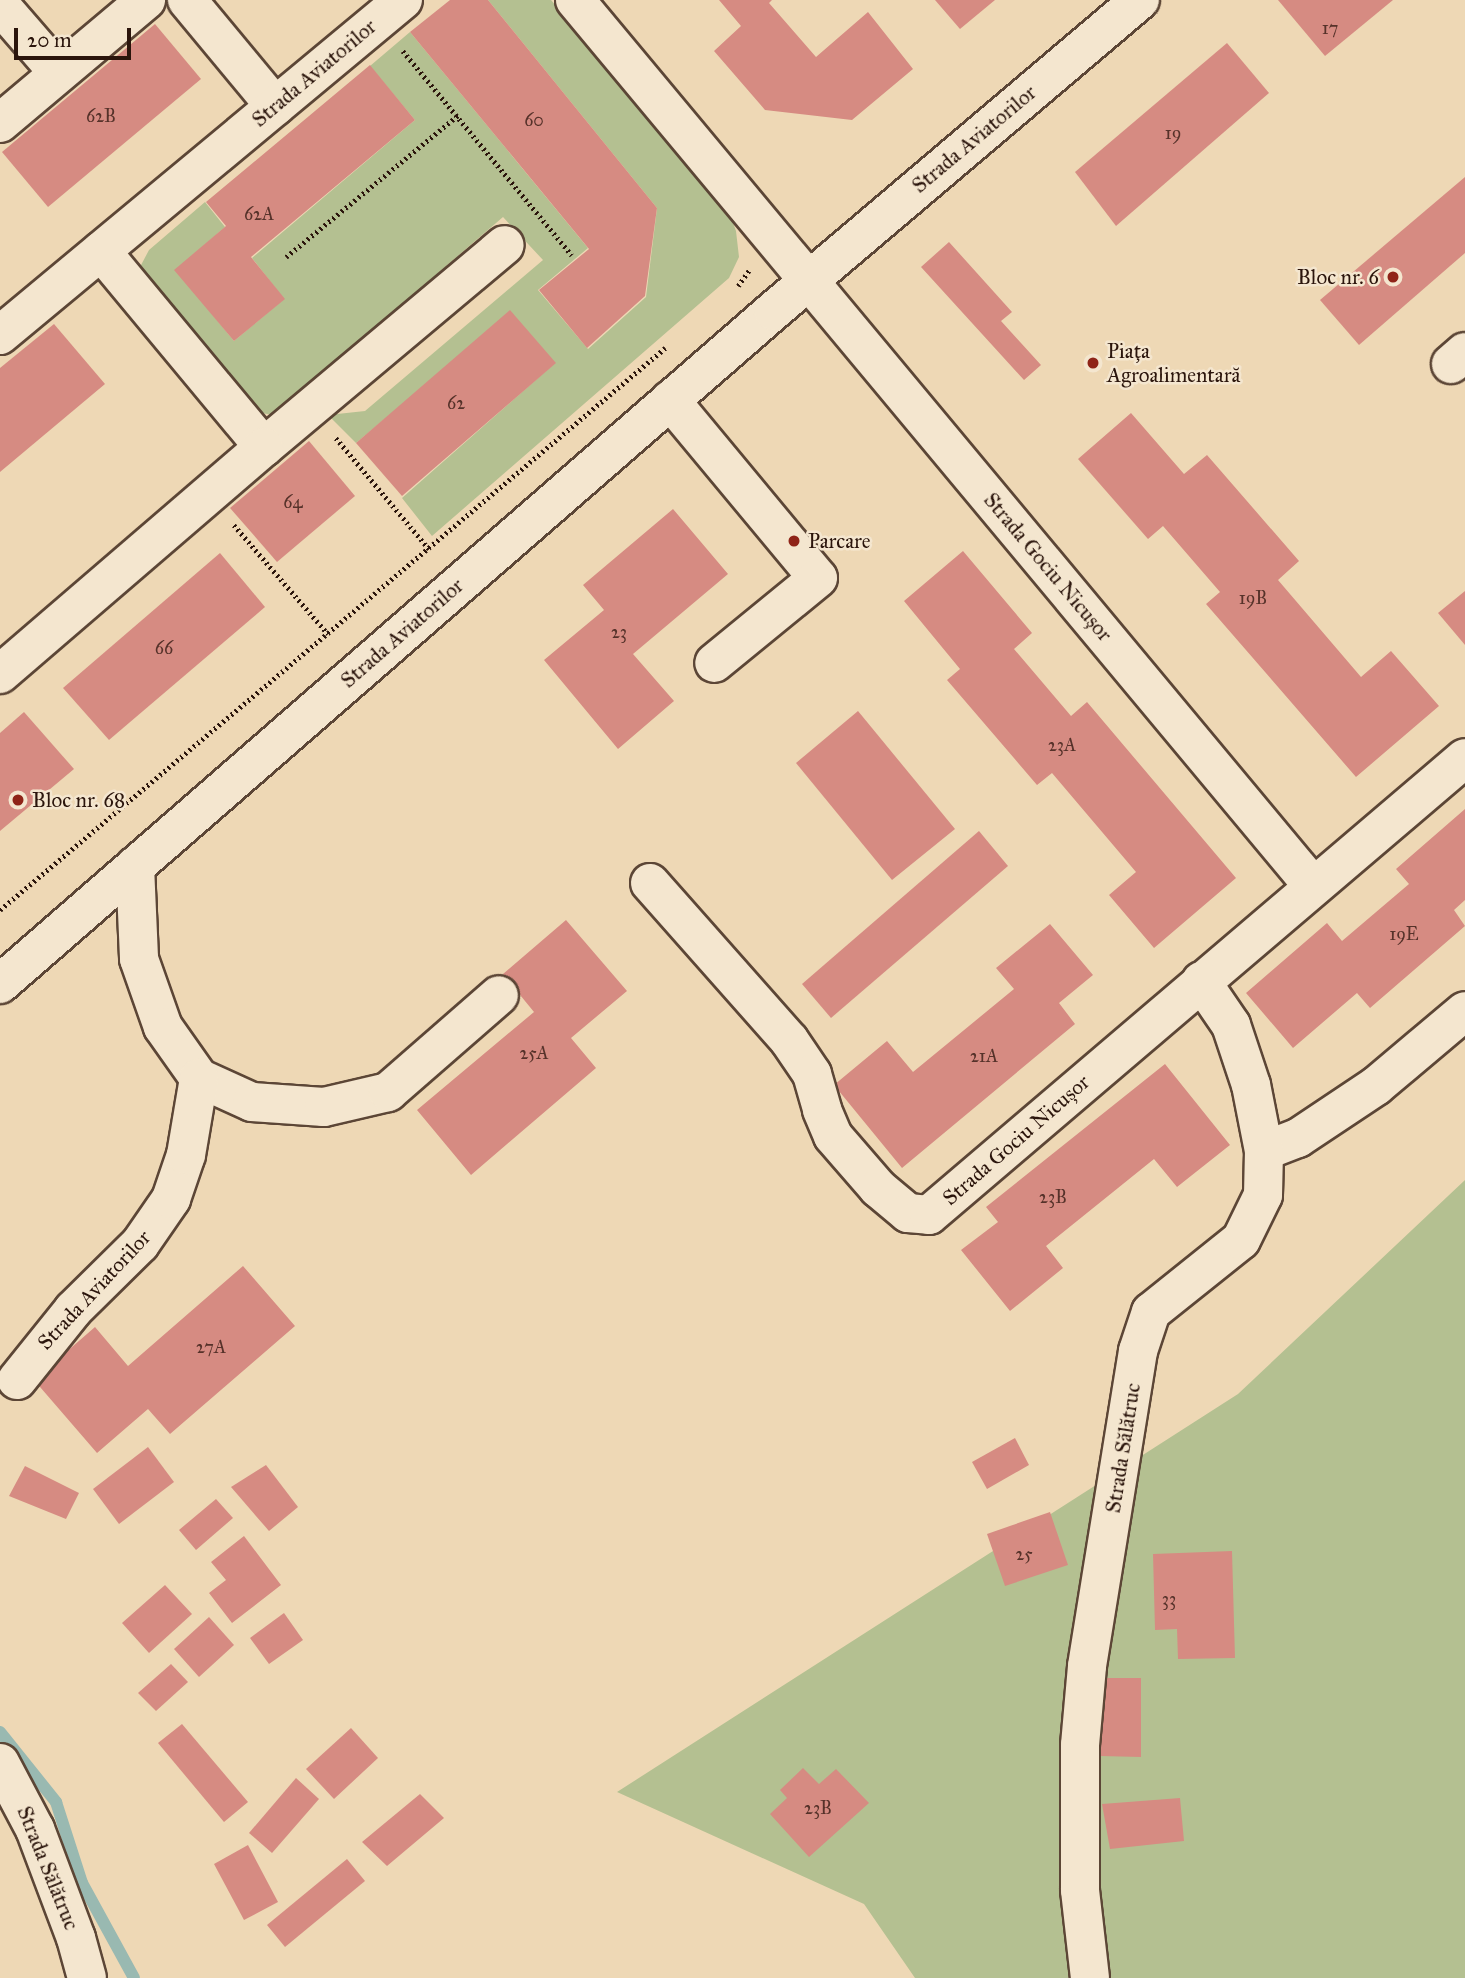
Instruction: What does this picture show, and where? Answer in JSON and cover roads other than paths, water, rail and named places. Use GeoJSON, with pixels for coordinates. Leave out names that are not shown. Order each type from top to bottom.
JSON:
{"type":"FeatureCollection","features":[{"type":"Feature","properties":{"kind":"street"},"geometry":{"type":"LineString","coordinates":[[0,123],[146,0]]}},
{"type":"Feature","properties":{"kind":"street"},"geometry":{"type":"LineString","coordinates":[[187,0],[275,106]]}},
{"type":"Feature","properties":{"kind":"street"},"geometry":{"type":"LineString","coordinates":[[575,0],[810,279]]}},
{"type":"Feature","properties":{"kind":"street","name":"Strada Aviatorilor"},"geometry":{"type":"LineString","coordinates":[[0,984],[810,279],[1140,0]]}},
{"type":"Feature","properties":{"kind":"street"},"geometry":{"type":"LineString","coordinates":[[0,5],[58,72]]}},
{"type":"Feature","properties":{"kind":"street","name":"Strada Aviatorilor"},"geometry":{"type":"LineString","coordinates":[[0,335],[390,10]]}},
{"type":"Feature","properties":{"kind":"street"},"geometry":{"type":"LineString","coordinates":[[0,674],[505,245]]}},
{"type":"Feature","properties":{"kind":"street"},"geometry":{"type":"LineString","coordinates":[[101,251],[264,447]]}},
{"type":"Feature","properties":{"kind":"street","name":"Strada Gociu Nicușor"},"geometry":{"type":"LineString","coordinates":[[810,279],[1313,886]]}},
{"type":"Feature","properties":{"kind":"street"},"geometry":{"type":"LineString","coordinates":[[670,400],[818,578],[714,663]]}},
{"type":"Feature","properties":{"kind":"street","name":"Strada Gociu Nicușor"},"geometry":{"type":"LineString","coordinates":[[650,883],[789,1040],[812,1074],[821,1110],[834,1136],[878,1188],[908,1213],[929,1215],[1465,758]]}},
{"type":"Feature","properties":{"kind":"street"},"geometry":{"type":"LineString","coordinates":[[135,866],[139,959],[163,1027],[199,1078],[251,1102],[324,1107],[388,1092],[499,995]]}},
{"type":"Feature","properties":{"kind":"street","name":"Strada Sălătruc"},"geometry":{"type":"LineString","coordinates":[[1090,1978],[1080,1891],[1080,1745],[1087,1666],[1138,1351],[1151,1312],[1241,1240],[1263,1195],[1264,1151],[1251,1085],[1231,1025],[1201,981]]}},
{"type":"Feature","properties":{"kind":"street"},"geometry":{"type":"LineString","coordinates":[[1264,1151],[1298,1138],[1376,1086],[1465,1011]]}},
{"type":"Feature","properties":{"kind":"street","name":"Strada Aviatorilor"},"geometry":{"type":"LineString","coordinates":[[17,1380],[73,1310],[141,1244],[171,1199],[186,1155],[199,1078]]}},
{"type":"Feature","properties":{"kind":"street","name":"Strada Sălătruc"},"geometry":{"type":"LineString","coordinates":[[0,1763],[35,1829],[76,1938],[87,1978]]}},
{"type":"Feature","properties":{"kind":"waterway"},"geometry":{"type":"LineString","coordinates":[[0,1732],[56,1802],[82,1883],[134,1978]]}},
{"type":"Feature","properties":{"kind":"place","name":"Bloc nr. 6"},"geometry":{"type":"Point","coordinates":[1393,277]}},
{"type":"Feature","properties":{"kind":"place","name":"Piața Agroalimentară"},"geometry":{"type":"Point","coordinates":[1093,363]}},
{"type":"Feature","properties":{"kind":"place","name":"Parcare"},"geometry":{"type":"Point","coordinates":[794,541]}},
{"type":"Feature","properties":{"kind":"place","name":"Bloc nr. 68"},"geometry":{"type":"Point","coordinates":[18,800]}}]}
